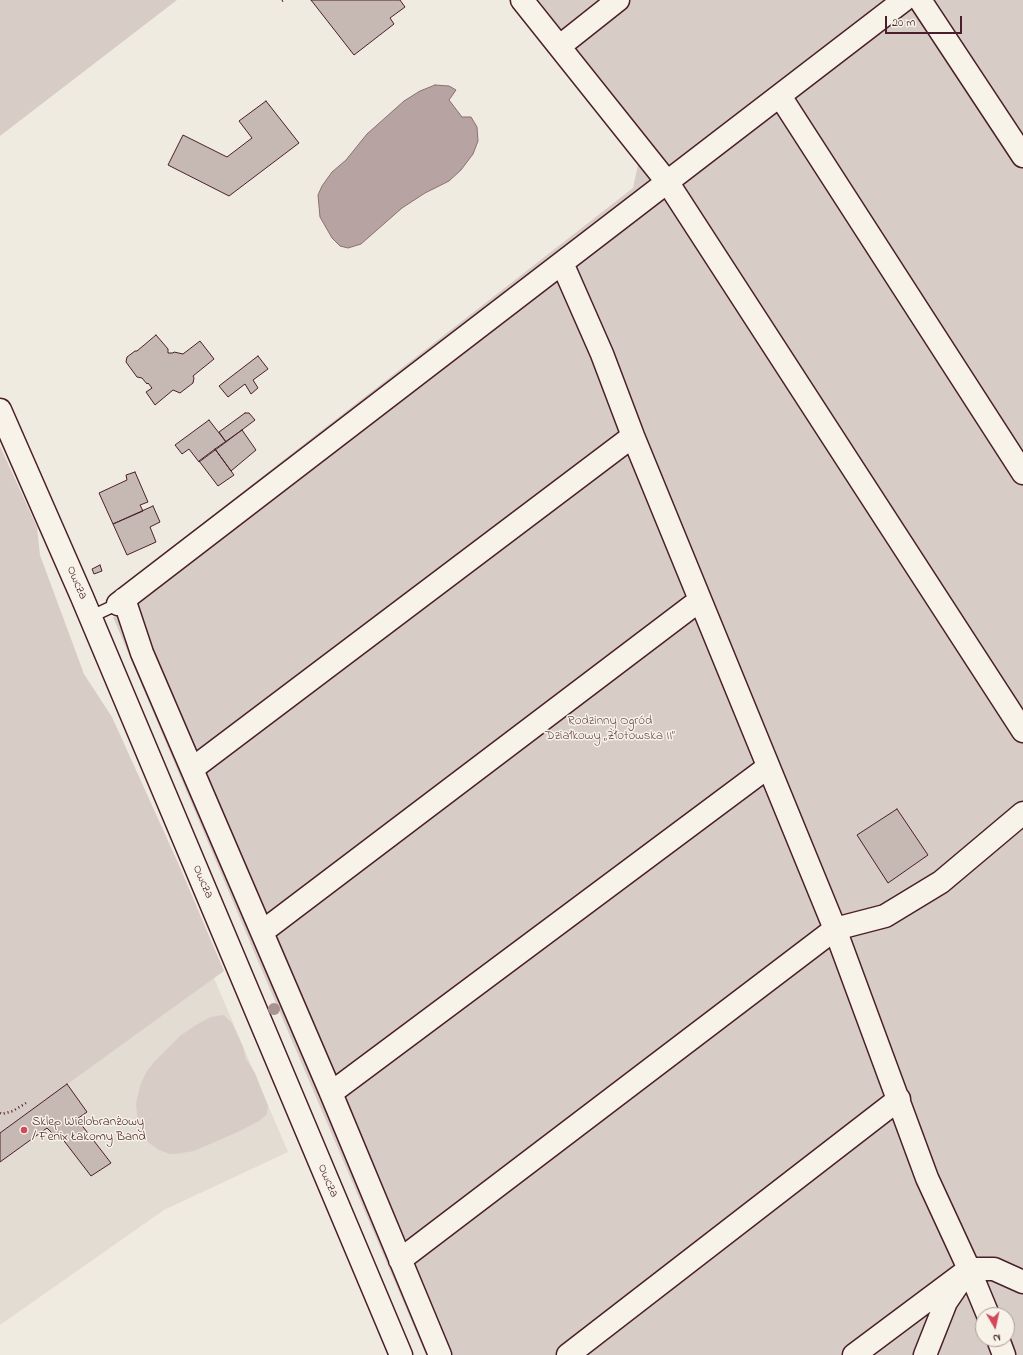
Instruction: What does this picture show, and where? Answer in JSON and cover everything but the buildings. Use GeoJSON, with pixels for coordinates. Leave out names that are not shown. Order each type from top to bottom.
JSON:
{"type":"FeatureCollection","features":[{"type":"Feature","properties":{"kind":"street"},"geometry":{"type":"LineString","coordinates":[[522,0],[668,183],[1023,731]]}},
{"type":"Feature","properties":{"kind":"street"},"geometry":{"type":"LineString","coordinates":[[560,46],[618,0]]}},
{"type":"Feature","properties":{"kind":"street"},"geometry":{"type":"LineString","coordinates":[[440,1355],[331,1093],[121,602],[668,183],[904,0]]}},
{"type":"Feature","properties":{"kind":"street"},"geometry":{"type":"LineString","coordinates":[[920,0],[1023,156]]}},
{"type":"Feature","properties":{"kind":"street"},"geometry":{"type":"LineString","coordinates":[[780,96],[1023,473]]}},
{"type":"Feature","properties":{"kind":"street"},"geometry":{"type":"LineString","coordinates":[[562,263],[602,354],[633,436],[835,929],[927,1178],[969,1268],[985,1307]]}},
{"type":"Feature","properties":{"kind":"street","name":"Owcza"},"geometry":{"type":"LineString","coordinates":[[0,410],[90,617],[401,1355]]}},
{"type":"Feature","properties":{"kind":"street"},"geometry":{"type":"LineString","coordinates":[[192,769],[633,436]]}},
{"type":"Feature","properties":{"kind":"street"},"geometry":{"type":"LineString","coordinates":[[262,932],[700,600]]}},
{"type":"Feature","properties":{"kind":"street"},"geometry":{"type":"LineString","coordinates":[[331,1093],[768,766]]}},
{"type":"Feature","properties":{"kind":"street"},"geometry":{"type":"LineString","coordinates":[[400,1260],[835,929],[885,916],[941,882],[1023,813]]}},
{"type":"Feature","properties":{"kind":"street"},"geometry":{"type":"LineString","coordinates":[[568,1355],[899,1100]]}},
{"type":"Feature","properties":{"kind":"street"},"geometry":{"type":"LineString","coordinates":[[924,1355],[946,1302],[969,1268]]}},
{"type":"Feature","properties":{"kind":"street"},"geometry":{"type":"LineString","coordinates":[[854,1355],[969,1268],[994,1268],[1023,1282]]}},
{"type":"Feature","properties":{"kind":"lane"},"geometry":{"type":"LineString","coordinates":[[90,617],[121,602]]}},
{"type":"Feature","properties":{"kind":"path"},"geometry":{"type":"LineString","coordinates":[[0,1113],[2,1114],[13,1111],[26,1103]]}},
{"type":"Feature","properties":{"kind":"shaded area"},"geometry":{"type":"Polygon","coordinates":[[[435,85],[449,86],[456,90],[449,100],[462,117],[471,117],[477,127],[478,141],[473,154],[461,170],[449,181],[425,193],[402,208],[361,244],[348,248],[340,246],[332,238],[320,217],[318,195],[322,186],[332,172],[346,160],[367,134],[404,101],[420,91],[435,85]]]}},
{"type":"Feature","properties":{"kind":"shaded area","name":"Sklep Wielobranżowy / Fenix Łakomy Band"},"geometry":{"type":"Polygon","coordinates":[[[214,978],[288,1152],[164,1210],[0,1325],[0,1133],[214,978]]]}},
{"type":"Feature","properties":{"kind":"green space"},"geometry":{"type":"Polygon","coordinates":[[[0,0],[177,0],[0,136],[0,0]]]}},
{"type":"Feature","properties":{"kind":"green space","name":"Rodzinny Ogród Działkowy „Złotowska II”"},"geometry":{"type":"Polygon","coordinates":[[[509,0],[1023,0],[1023,1355],[426,1355],[113,617],[122,614],[114,592],[633,188],[639,160],[509,0]]]}},
{"type":"Feature","properties":{"kind":"green space"},"geometry":{"type":"Polygon","coordinates":[[[0,446],[37,527],[40,555],[84,674],[112,717],[179,865],[224,971],[0,1133],[0,446]]]}},
{"type":"Feature","properties":{"kind":"green space"},"geometry":{"type":"Polygon","coordinates":[[[222,1015],[232,1023],[243,1047],[246,1059],[255,1073],[268,1106],[267,1114],[259,1121],[240,1131],[194,1151],[170,1154],[159,1150],[149,1143],[138,1124],[136,1103],[141,1083],[147,1071],[155,1061],[180,1036],[211,1017],[222,1015]]]}},
{"type":"Feature","properties":{"kind":"place","name":"Sklep Wielobranżowy / Fenix Łakomy Band"},"geometry":{"type":"Point","coordinates":[24,1130]}}]}
